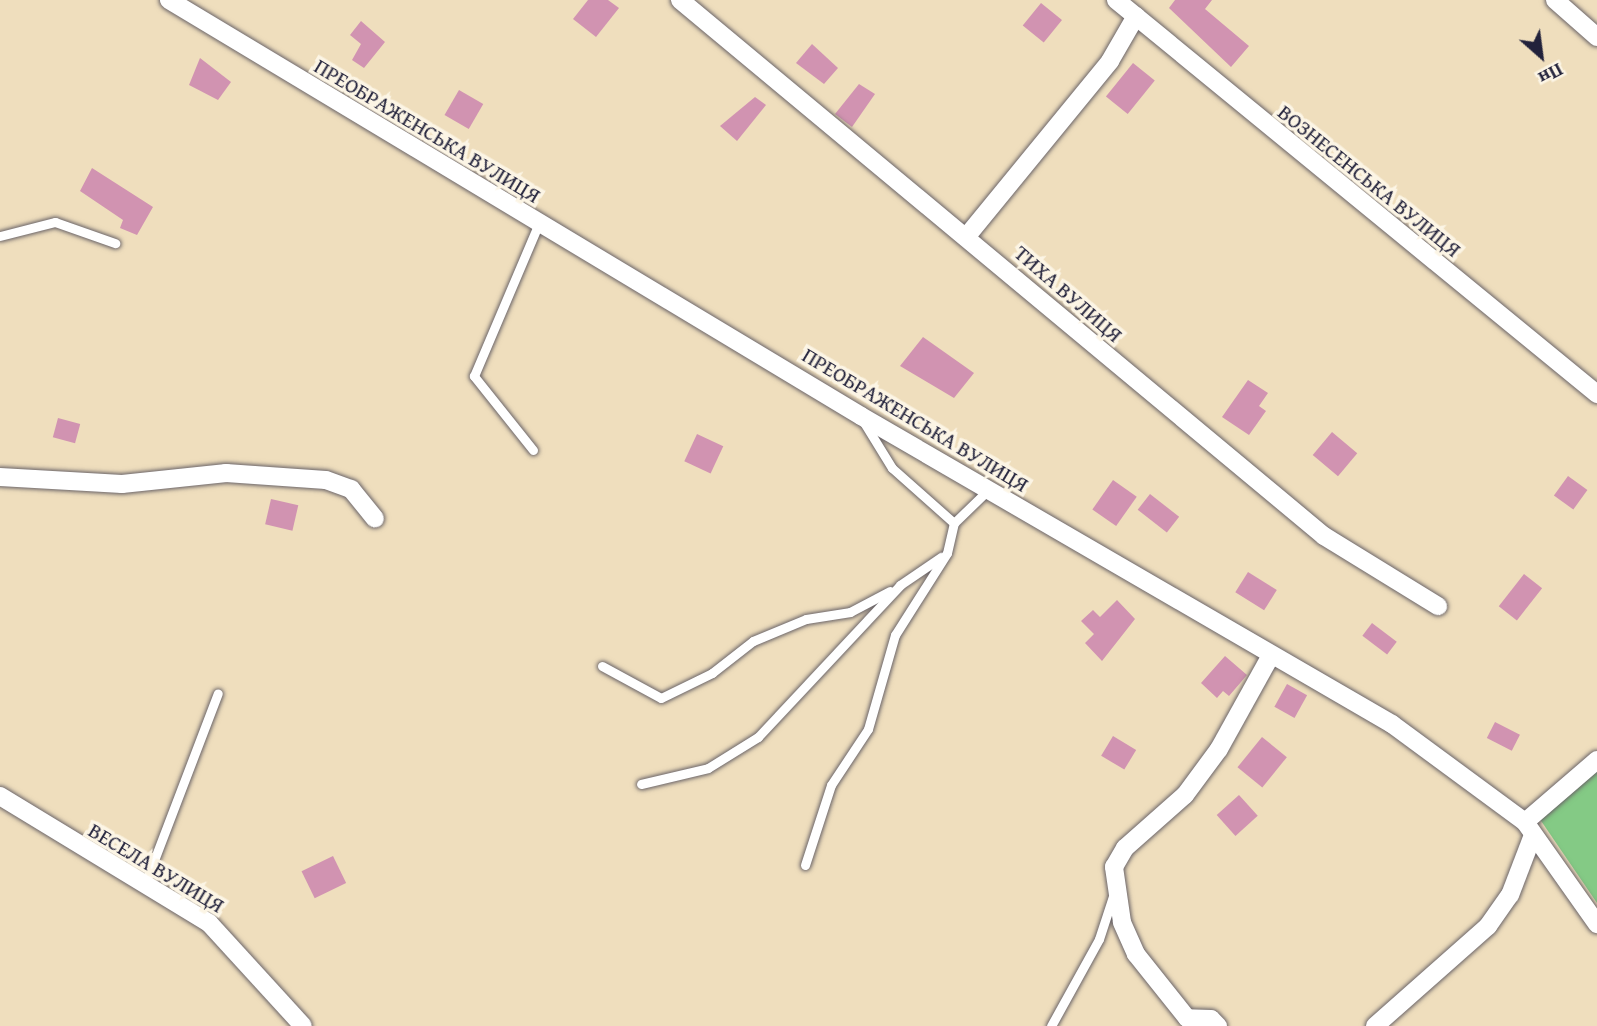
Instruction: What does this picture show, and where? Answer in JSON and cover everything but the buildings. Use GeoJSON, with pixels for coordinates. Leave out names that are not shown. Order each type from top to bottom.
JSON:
{"type":"FeatureCollection","features":[{"type":"Feature","properties":{"kind":"street","name":"ПРЕОБРАЖЕНСЬКА ВУЛИЦЯ"},"geometry":{"type":"LineString","coordinates":[[169,0],[860,416],[1392,724],[1529,828],[1597,924]]}},
{"type":"Feature","properties":{"kind":"street","name":"ТИХА ВУЛИЦЯ"},"geometry":{"type":"LineString","coordinates":[[680,0],[967,236],[1324,537],[1438,606]]}},
{"type":"Feature","properties":{"kind":"street","name":"ВОЗНЕСЕНСЬКА ВУЛИЦЯ"},"geometry":{"type":"LineString","coordinates":[[1116,0],[1597,394]]}},
{"type":"Feature","properties":{"kind":"street"},"geometry":{"type":"LineString","coordinates":[[1555,0],[1597,37]]}},
{"type":"Feature","properties":{"kind":"street"},"geometry":{"type":"LineString","coordinates":[[967,236],[1110,61],[1136,16]]}},
{"type":"Feature","properties":{"kind":"street"},"geometry":{"type":"LineString","coordinates":[[0,477],[122,484],[226,473],[326,480],[351,489],[375,519]]}},
{"type":"Feature","properties":{"kind":"street"},"geometry":{"type":"LineString","coordinates":[[1218,1026],[1187,1018],[1156,981],[1122,922],[1115,890],[1114,867],[1125,848],[1185,795],[1219,749],[1271,655]]}},
{"type":"Feature","properties":{"kind":"street"},"geometry":{"type":"LineString","coordinates":[[1375,1026],[1488,926],[1510,895],[1529,828],[1597,760]]}},
{"type":"Feature","properties":{"kind":"street","name":"ВЕСЕЛА ВУЛИЦЯ"},"geometry":{"type":"LineString","coordinates":[[0,796],[144,886],[209,923],[303,1026]]}},
{"type":"Feature","properties":{"kind":"lane"},"geometry":{"type":"LineString","coordinates":[[0,236],[55,222],[115,243]]}},
{"type":"Feature","properties":{"kind":"lane"},"geometry":{"type":"LineString","coordinates":[[533,450],[474,376],[539,223]]}},
{"type":"Feature","properties":{"kind":"lane"},"geometry":{"type":"LineString","coordinates":[[860,416],[892,468],[954,523]]}},
{"type":"Feature","properties":{"kind":"lane"},"geometry":{"type":"LineString","coordinates":[[805,864],[831,785],[868,729],[895,635],[947,553],[954,523],[988,490]]}},
{"type":"Feature","properties":{"kind":"lane"},"geometry":{"type":"LineString","coordinates":[[602,666],[661,698],[712,673],[752,641],[806,619],[850,612],[900,585],[947,553]]}},
{"type":"Feature","properties":{"kind":"lane"},"geometry":{"type":"LineString","coordinates":[[640,784],[708,768],[758,737],[900,585]]}},
{"type":"Feature","properties":{"kind":"lane"},"geometry":{"type":"LineString","coordinates":[[144,886],[218,693]]}},
{"type":"Feature","properties":{"kind":"lane"},"geometry":{"type":"LineString","coordinates":[[1051,1026],[1099,939],[1115,890]]}},
{"type":"Feature","properties":{"kind":"green space"},"geometry":{"type":"Polygon","coordinates":[[[1597,761],[1597,903],[1535,812],[1597,761]]]}}]}
